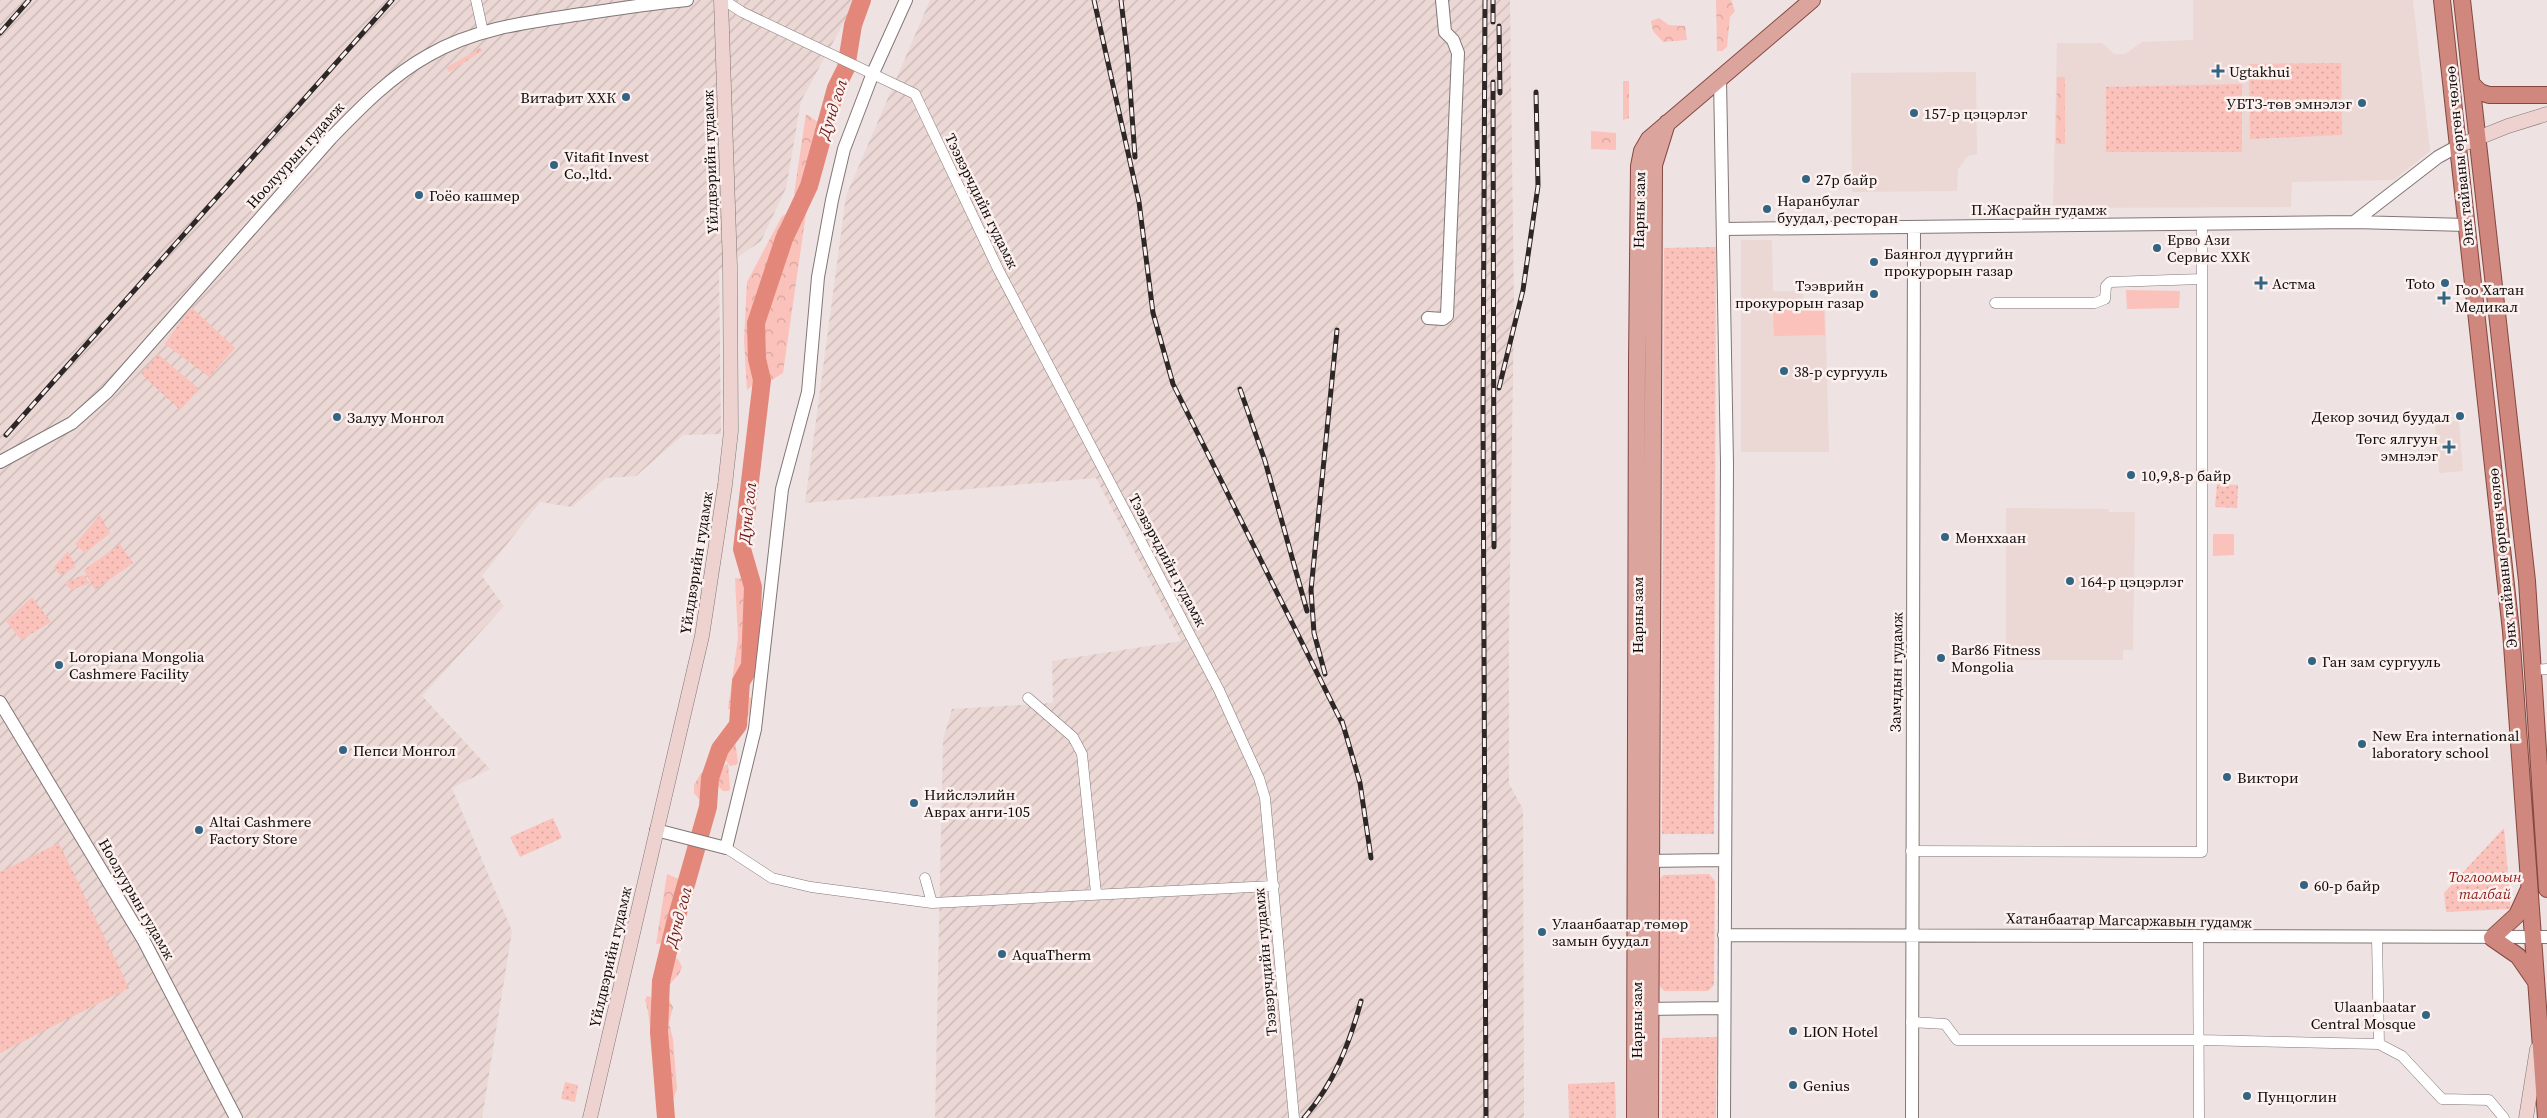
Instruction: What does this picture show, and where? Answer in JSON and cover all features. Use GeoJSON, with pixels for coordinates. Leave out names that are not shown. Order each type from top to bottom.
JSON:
{"type":"FeatureCollection","features":[{"type":"Feature","properties":{"kind":"highway","name":"Энх тайваны өргөн чөлөө"},"geometry":{"type":"LineString","coordinates":[[2442,0],[2510,632],[2530,886],[2541,938],[2537,984],[2546,1118]]}},
{"type":"Feature","properties":{"kind":"highway","name":"Энх тайваны өргөн чөлөө"},"geometry":{"type":"LineString","coordinates":[[2462,0],[2527,577],[2541,670],[2547,889]]}},
{"type":"Feature","properties":{"kind":"highway"},"geometry":{"type":"LineString","coordinates":[[2472,85],[2480,92],[2489,95],[2547,95]]}},
{"type":"Feature","properties":{"kind":"highway"},"geometry":{"type":"LineString","coordinates":[[2530,886],[2517,915],[2492,938],[2518,956],[2537,984]]}},
{"type":"Feature","properties":{"kind":"main road","name":"Yйлдвэрийн гудамж"},"geometry":{"type":"LineString","coordinates":[[590,1118],[662,831],[702,636],[725,486],[731,431],[730,266],[723,0]]}},
{"type":"Feature","properties":{"kind":"main road","name":"Нарны зам"},"geometry":{"type":"LineString","coordinates":[[1636,1118],[1643,1009],[1637,361],[1639,166],[1642,152],[1649,138],[1812,0]]}},
{"type":"Feature","properties":{"kind":"main road"},"geometry":{"type":"LineString","coordinates":[[2458,146],[2508,126],[2547,114]]}},
{"type":"Feature","properties":{"kind":"main road","name":"Нарны зам"},"geometry":{"type":"LineString","coordinates":[[1643,1009],[1650,1118]]}},
{"type":"Feature","properties":{"kind":"main road"},"geometry":{"type":"LineString","coordinates":[[2526,1118],[2540,1031]]}},
{"type":"Feature","properties":{"kind":"street"},"geometry":{"type":"LineString","coordinates":[[476,0],[483,32]]}},
{"type":"Feature","properties":{"kind":"street","name":"Ноолуурын гудамж"},"geometry":{"type":"LineString","coordinates":[[0,462],[72,423],[107,392],[325,145],[380,89],[429,54],[456,41],[483,32],[534,20],[644,4],[687,0]]}},
{"type":"Feature","properties":{"kind":"street","name":"Тээвэрчдийн гудамж"},"geometry":{"type":"LineString","coordinates":[[723,0],[737,9],[814,44],[914,94],[998,269],[1219,690],[1264,790],[1294,1118]]}},
{"type":"Feature","properties":{"kind":"street"},"geometry":{"type":"LineString","coordinates":[[721,846],[755,728],[782,490],[808,392],[818,277],[832,200],[844,149],[869,71],[906,0]]}},
{"type":"Feature","properties":{"kind":"street"},"geometry":{"type":"LineString","coordinates":[[1428,318],[1443,319],[1447,316],[1458,53],[1453,40],[1445,32],[1442,0]]}},
{"type":"Feature","properties":{"kind":"street"},"geometry":{"type":"LineString","coordinates":[[1720,79],[1727,463],[1723,1008],[1724,1118]]}},
{"type":"Feature","properties":{"kind":"street"},"geometry":{"type":"LineString","coordinates":[[2354,222],[2438,157],[2458,146]]}},
{"type":"Feature","properties":{"kind":"street","name":"П.Жасрайн гудамж"},"geometry":{"type":"LineString","coordinates":[[1724,228],[2202,225],[2354,222],[2467,225]]}},
{"type":"Feature","properties":{"kind":"street"},"geometry":{"type":"LineString","coordinates":[[1911,851],[2202,852],[2202,225]]}},
{"type":"Feature","properties":{"kind":"street","name":"Замчдын гудамж"},"geometry":{"type":"LineString","coordinates":[[1912,1118],[1911,851],[1914,227]]}},
{"type":"Feature","properties":{"kind":"street"},"geometry":{"type":"LineString","coordinates":[[1995,303],[2095,303],[2105,298],[2106,286],[2110,282],[2202,278]]}},
{"type":"Feature","properties":{"kind":"street"},"geometry":{"type":"LineString","coordinates":[[1028,698],[1073,737],[1082,754],[1096,894]]}},
{"type":"Feature","properties":{"kind":"street","name":"Ноолуурын гудамж"},"geometry":{"type":"LineString","coordinates":[[0,702],[144,941],[236,1118]]}},
{"type":"Feature","properties":{"kind":"street"},"geometry":{"type":"LineString","coordinates":[[662,831],[721,846],[772,878],[811,887],[932,903],[1274,886]]}},
{"type":"Feature","properties":{"kind":"street"},"geometry":{"type":"LineString","coordinates":[[1643,861],[1724,860]]}},
{"type":"Feature","properties":{"kind":"street"},"geometry":{"type":"LineString","coordinates":[[925,878],[932,903]]}},
{"type":"Feature","properties":{"kind":"street","name":"Хатанбаатар Магсаржавын гудамж"},"geometry":{"type":"LineString","coordinates":[[1724,935],[1911,934],[2541,938]]}},
{"type":"Feature","properties":{"kind":"street"},"geometry":{"type":"LineString","coordinates":[[2198,937],[2199,1118]]}},
{"type":"Feature","properties":{"kind":"street"},"geometry":{"type":"LineString","coordinates":[[2378,938],[2378,1044]]}},
{"type":"Feature","properties":{"kind":"street"},"geometry":{"type":"LineString","coordinates":[[1643,1009],[1723,1008]]}},
{"type":"Feature","properties":{"kind":"street"},"geometry":{"type":"LineString","coordinates":[[1911,1022],[1945,1024],[1957,1040],[2199,1040],[2378,1044],[2402,1056],[2442,1099],[2489,1100],[2504,1118]]}},
{"type":"Feature","properties":{"kind":"shaded area"},"geometry":{"type":"Polygon","coordinates":[[[0,0],[856,0],[801,101],[786,188],[761,241],[719,270],[721,434],[683,435],[636,476],[606,478],[572,507],[540,502],[482,576],[504,606],[422,696],[490,769],[452,788],[512,931],[482,1118],[0,1118],[0,0]]]}},
{"type":"Feature","properties":{"kind":"shaded area"},"geometry":{"type":"Polygon","coordinates":[[[930,0],[1510,0],[1514,309],[1509,633],[1509,784],[1523,809],[1524,1118],[935,1118],[943,740],[952,709],[1053,703],[1052,661],[1181,641],[1096,478],[805,503],[846,196],[930,0]]]}},
{"type":"Feature","properties":{"kind":"shaded area"},"geometry":{"type":"Polygon","coordinates":[[[2193,0],[2413,0],[2430,151],[2394,180],[2292,182],[2291,207],[2053,208],[2057,43],[2102,43],[2114,54],[2125,54],[2142,42],[2193,40],[2193,0]]]}},
{"type":"Feature","properties":{"kind":"shaded area","name":"157-р цэцэрлэг"},"geometry":{"type":"Polygon","coordinates":[[[1976,72],[1977,154],[1968,156],[1958,169],[1957,191],[1852,192],[1851,73],[1976,72]]]}},
{"type":"Feature","properties":{"kind":"shaded area","name":"38-р сургууль"},"geometry":{"type":"Polygon","coordinates":[[[1741,240],[1772,240],[1773,291],[1803,291],[1802,305],[1825,305],[1829,452],[1741,452],[1741,240]]]}},
{"type":"Feature","properties":{"kind":"shaded area","name":"Төгс ялгуун эмнэлэг"},"geometry":{"type":"Polygon","coordinates":[[[2459,421],[2463,471],[2439,473],[2435,423],[2459,421]]]}},
{"type":"Feature","properties":{"kind":"shaded area","name":"164-р цэцэрлэг"},"geometry":{"type":"Polygon","coordinates":[[[2006,508],[2108,509],[2109,512],[2135,512],[2133,650],[2123,650],[2123,660],[2006,660],[2006,508]]]}},
{"type":"Feature","properties":{"kind":"green space"},"geometry":{"type":"Polygon","coordinates":[[[1716,0],[1731,0],[1735,11],[1730,17],[1727,47],[1722,51],[1717,51],[1716,0]]]}},
{"type":"Feature","properties":{"kind":"green space"},"geometry":{"type":"Polygon","coordinates":[[[1659,18],[1669,25],[1685,26],[1687,40],[1663,42],[1653,31],[1651,21],[1659,18]]]}},
{"type":"Feature","properties":{"kind":"green space"},"geometry":{"type":"Polygon","coordinates":[[[480,48],[482,51],[449,72],[446,68],[480,48]]]}},
{"type":"Feature","properties":{"kind":"green space"},"geometry":{"type":"Polygon","coordinates":[[[2341,63],[2342,135],[2250,139],[2249,64],[2341,63]]]}},
{"type":"Feature","properties":{"kind":"green space"},"geometry":{"type":"Polygon","coordinates":[[[2057,77],[2065,77],[2065,144],[2056,144],[2057,77]]]}},
{"type":"Feature","properties":{"kind":"green space"},"geometry":{"type":"Polygon","coordinates":[[[1623,81],[1629,81],[1629,118],[1623,120],[1623,81]]]}},
{"type":"Feature","properties":{"kind":"green space"},"geometry":{"type":"Polygon","coordinates":[[[2242,84],[2242,152],[2106,152],[2106,87],[2242,84]]]}},
{"type":"Feature","properties":{"kind":"green space"},"geometry":{"type":"Polygon","coordinates":[[[806,114],[818,122],[812,161],[801,196],[794,194],[806,114]]]}},
{"type":"Feature","properties":{"kind":"green space"},"geometry":{"type":"Polygon","coordinates":[[[1591,131],[1616,133],[1616,150],[1591,149],[1591,131]]]}},
{"type":"Feature","properties":{"kind":"green space"},"geometry":{"type":"Polygon","coordinates":[[[791,212],[778,242],[760,296],[752,346],[757,381],[747,390],[744,340],[747,282],[782,216],[791,212]]]}},
{"type":"Feature","properties":{"kind":"green space"},"geometry":{"type":"Polygon","coordinates":[[[806,213],[783,373],[767,383],[760,342],[764,310],[783,258],[806,213]]]}},
{"type":"Feature","properties":{"kind":"green space"},"geometry":{"type":"Polygon","coordinates":[[[1716,247],[1714,834],[1662,834],[1664,248],[1716,247]]]}},
{"type":"Feature","properties":{"kind":"green space"},"geometry":{"type":"Polygon","coordinates":[[[2126,290],[2180,291],[2179,308],[2127,309],[2126,290]]]}},
{"type":"Feature","properties":{"kind":"green space"},"geometry":{"type":"Polygon","coordinates":[[[191,307],[235,348],[209,377],[165,344],[191,307]]]}},
{"type":"Feature","properties":{"kind":"green space"},"geometry":{"type":"Polygon","coordinates":[[[1824,308],[1825,335],[1774,336],[1773,309],[1824,308]]]}},
{"type":"Feature","properties":{"kind":"green space"},"geometry":{"type":"Polygon","coordinates":[[[158,354],[199,389],[180,410],[141,374],[158,354]]]}},
{"type":"Feature","properties":{"kind":"green space"},"geometry":{"type":"Polygon","coordinates":[[[2217,484],[2238,485],[2237,508],[2215,507],[2217,484]]]}},
{"type":"Feature","properties":{"kind":"green space"},"geometry":{"type":"Polygon","coordinates":[[[100,515],[110,533],[85,553],[75,544],[100,515]]]}},
{"type":"Feature","properties":{"kind":"green space"},"geometry":{"type":"Polygon","coordinates":[[[2213,534],[2234,534],[2234,555],[2213,556],[2213,534]]]}},
{"type":"Feature","properties":{"kind":"green space"},"geometry":{"type":"Polygon","coordinates":[[[120,544],[133,563],[95,590],[84,570],[120,544]]]}},
{"type":"Feature","properties":{"kind":"green space"},"geometry":{"type":"Polygon","coordinates":[[[68,551],[76,567],[60,575],[54,567],[68,551]]]}},
{"type":"Feature","properties":{"kind":"green space"},"geometry":{"type":"Polygon","coordinates":[[[83,575],[90,583],[71,590],[65,583],[83,575]]]}},
{"type":"Feature","properties":{"kind":"green space"},"geometry":{"type":"Polygon","coordinates":[[[735,578],[748,579],[747,654],[734,711],[728,709],[738,638],[735,578]]]}},
{"type":"Feature","properties":{"kind":"green space"},"geometry":{"type":"Polygon","coordinates":[[[32,597],[51,622],[21,640],[6,621],[32,597]]]}},
{"type":"Feature","properties":{"kind":"green space"},"geometry":{"type":"Polygon","coordinates":[[[744,695],[751,698],[751,713],[746,718],[741,715],[742,698],[744,695]]]}},
{"type":"Feature","properties":{"kind":"green space"},"geometry":{"type":"Polygon","coordinates":[[[735,739],[738,763],[730,766],[725,759],[725,752],[732,740],[735,739]]]}},
{"type":"Feature","properties":{"kind":"green space"},"geometry":{"type":"Polygon","coordinates":[[[728,764],[730,788],[729,791],[723,791],[717,785],[718,777],[725,765],[728,764]]]}},
{"type":"Feature","properties":{"kind":"green space"},"geometry":{"type":"Polygon","coordinates":[[[705,772],[707,796],[706,799],[700,800],[694,793],[694,785],[701,773],[705,772]]]}},
{"type":"Feature","properties":{"kind":"green space"},"geometry":{"type":"Polygon","coordinates":[[[553,818],[562,838],[520,857],[510,837],[553,818]]]}},
{"type":"Feature","properties":{"kind":"green space","name":"Тоглоомын талбай"},"geometry":{"type":"Polygon","coordinates":[[[2504,828],[2511,909],[2446,912],[2444,893],[2504,828]]]}},
{"type":"Feature","properties":{"kind":"green space"},"geometry":{"type":"Polygon","coordinates":[[[59,843],[129,988],[0,1053],[0,872],[59,843]]]}},
{"type":"Feature","properties":{"kind":"green space"},"geometry":{"type":"Polygon","coordinates":[[[667,874],[679,879],[672,927],[668,942],[656,944],[667,874]]]}},
{"type":"Feature","properties":{"kind":"green space"},"geometry":{"type":"Polygon","coordinates":[[[1709,874],[1715,881],[1714,985],[1708,991],[1664,991],[1658,984],[1658,880],[1664,875],[1709,874]]]}},
{"type":"Feature","properties":{"kind":"green space"},"geometry":{"type":"Polygon","coordinates":[[[673,958],[678,959],[682,967],[679,974],[670,984],[666,984],[667,970],[673,958]]]}},
{"type":"Feature","properties":{"kind":"green space"},"geometry":{"type":"Polygon","coordinates":[[[647,996],[651,997],[656,1027],[661,1092],[656,1074],[645,1000],[647,996]]]}},
{"type":"Feature","properties":{"kind":"green space"},"geometry":{"type":"Polygon","coordinates":[[[663,997],[669,1000],[673,1007],[669,1023],[673,1039],[677,1089],[672,1103],[668,1101],[663,1047],[663,997]]]}},
{"type":"Feature","properties":{"kind":"green space"},"geometry":{"type":"Polygon","coordinates":[[[1717,1037],[1716,1118],[1662,1118],[1662,1038],[1717,1037]]]}},
{"type":"Feature","properties":{"kind":"green space"},"geometry":{"type":"Polygon","coordinates":[[[565,1082],[578,1085],[575,1102],[561,1099],[565,1082]]]}},
{"type":"Feature","properties":{"kind":"green space"},"geometry":{"type":"Polygon","coordinates":[[[1615,1082],[1616,1118],[1569,1118],[1568,1084],[1615,1082]]]}},
{"type":"Feature","properties":{"kind":"waterway","name":"Дунд гол"},"geometry":{"type":"LineString","coordinates":[[666,1118],[659,1032],[661,981],[675,923],[708,807],[710,778],[720,749],[738,725],[741,682],[750,666],[753,587],[742,549],[762,380],[757,359],[756,323],[784,239],[809,186],[836,88],[846,68],[853,25],[862,0]]}},
{"type":"Feature","properties":{"kind":"railway"},"geometry":{"type":"LineString","coordinates":[[0,33],[29,0]]}},
{"type":"Feature","properties":{"kind":"railway"},"geometry":{"type":"LineString","coordinates":[[6,435],[392,0]]}},
{"type":"Feature","properties":{"kind":"railway"},"geometry":{"type":"LineString","coordinates":[[1094,0],[1139,202],[1153,313],[1173,384],[1344,727]]}},
{"type":"Feature","properties":{"kind":"railway"},"geometry":{"type":"LineString","coordinates":[[1121,0],[1128,60],[1135,157]]}},
{"type":"Feature","properties":{"kind":"railway"},"geometry":{"type":"LineString","coordinates":[[1485,0],[1483,413],[1486,1118]]}},
{"type":"Feature","properties":{"kind":"railway"},"geometry":{"type":"LineString","coordinates":[[1493,0],[1493,22]]}},
{"type":"Feature","properties":{"kind":"railway"},"geometry":{"type":"LineString","coordinates":[[1499,26],[1500,93]]}},
{"type":"Feature","properties":{"kind":"railway"},"geometry":{"type":"LineString","coordinates":[[1493,82],[1494,547]]}},
{"type":"Feature","properties":{"kind":"railway"},"geometry":{"type":"LineString","coordinates":[[1499,388],[1523,290],[1538,186],[1536,92]]}},
{"type":"Feature","properties":{"kind":"railway"},"geometry":{"type":"LineString","coordinates":[[1325,674],[1314,633],[1311,590],[1337,330]]}},
{"type":"Feature","properties":{"kind":"railway"},"geometry":{"type":"LineString","coordinates":[[1240,389],[1265,461],[1307,611]]}},
{"type":"Feature","properties":{"kind":"railway"},"geometry":{"type":"LineString","coordinates":[[1342,721],[1360,783],[1371,858]]}},
{"type":"Feature","properties":{"kind":"railway"},"geometry":{"type":"LineString","coordinates":[[1304,1118],[1324,1091],[1339,1063],[1346,1048],[1361,1001]]}},
{"type":"Feature","properties":{"kind":"place","name":"Ugtakhui"},"geometry":{"type":"Point","coordinates":[2218,71]}},
{"type":"Feature","properties":{"kind":"place","name":"Витафит ХХК"},"geometry":{"type":"Point","coordinates":[626,97]}},
{"type":"Feature","properties":{"kind":"place","name":"УБТЗ-төв эмнэлэг"},"geometry":{"type":"Point","coordinates":[2362,103]}},
{"type":"Feature","properties":{"kind":"place","name":"157-р цэцэрлэг"},"geometry":{"type":"Point","coordinates":[1914,113]}},
{"type":"Feature","properties":{"kind":"place","name":"Vitafit Invest Co.,ltd."},"geometry":{"type":"Point","coordinates":[554,165]}},
{"type":"Feature","properties":{"kind":"place","name":"27р байр"},"geometry":{"type":"Point","coordinates":[1806,179]}},
{"type":"Feature","properties":{"kind":"place","name":"Гоёо кашмер"},"geometry":{"type":"Point","coordinates":[419,195]}},
{"type":"Feature","properties":{"kind":"place","name":"Наранбулаг буудал, ресторан"},"geometry":{"type":"Point","coordinates":[1767,209]}},
{"type":"Feature","properties":{"kind":"place","name":"Ерво Ази Сервис ХХК"},"geometry":{"type":"Point","coordinates":[2157,248]}},
{"type":"Feature","properties":{"kind":"place","name":"Баянгол дүүргийн прокурорын газар"},"geometry":{"type":"Point","coordinates":[1874,262]}},
{"type":"Feature","properties":{"kind":"place","name":"Астма"},"geometry":{"type":"Point","coordinates":[2261,283]}},
{"type":"Feature","properties":{"kind":"place","name":"Toto"},"geometry":{"type":"Point","coordinates":[2445,283]}},
{"type":"Feature","properties":{"kind":"place","name":"Тээврийн прокурорын газар"},"geometry":{"type":"Point","coordinates":[1874,294]}},
{"type":"Feature","properties":{"kind":"place","name":"Гоо Хатан Медикал"},"geometry":{"type":"Point","coordinates":[2444,298]}},
{"type":"Feature","properties":{"kind":"place","name":"38-р сургууль"},"geometry":{"type":"Point","coordinates":[1784,371]}},
{"type":"Feature","properties":{"kind":"place","name":"Декор зочид буудал"},"geometry":{"type":"Point","coordinates":[2460,416]}},
{"type":"Feature","properties":{"kind":"place","name":"Залуу Монгол"},"geometry":{"type":"Point","coordinates":[337,417]}},
{"type":"Feature","properties":{"kind":"place","name":"Төгс ялгуун эмнэлэг"},"geometry":{"type":"Point","coordinates":[2449,447]}},
{"type":"Feature","properties":{"kind":"place","name":"10,9,8-р байр"},"geometry":{"type":"Point","coordinates":[2131,475]}},
{"type":"Feature","properties":{"kind":"place","name":"Мөнххаан"},"geometry":{"type":"Point","coordinates":[1945,537]}},
{"type":"Feature","properties":{"kind":"place","name":"164-р цэцэрлэг"},"geometry":{"type":"Point","coordinates":[2070,581]}},
{"type":"Feature","properties":{"kind":"place","name":"Bar86 Fitness Mongolia"},"geometry":{"type":"Point","coordinates":[1941,658]}},
{"type":"Feature","properties":{"kind":"place","name":"Ган зам сургууль"},"geometry":{"type":"Point","coordinates":[2312,661]}},
{"type":"Feature","properties":{"kind":"place","name":"Loropiana Mongolia Cashmere Facility"},"geometry":{"type":"Point","coordinates":[59,665]}},
{"type":"Feature","properties":{"kind":"place","name":"New Era international laboratory school"},"geometry":{"type":"Point","coordinates":[2362,744]}},
{"type":"Feature","properties":{"kind":"place","name":"Пепси Монгол"},"geometry":{"type":"Point","coordinates":[343,750]}},
{"type":"Feature","properties":{"kind":"place","name":"Виктори"},"geometry":{"type":"Point","coordinates":[2227,777]}},
{"type":"Feature","properties":{"kind":"place","name":"Нийслэлийн Аврах анги-105"},"geometry":{"type":"Point","coordinates":[914,803]}},
{"type":"Feature","properties":{"kind":"place","name":"Altai Cashmere Factory Store"},"geometry":{"type":"Point","coordinates":[199,830]}},
{"type":"Feature","properties":{"kind":"place","name":"60-р байр"},"geometry":{"type":"Point","coordinates":[2304,885]}},
{"type":"Feature","properties":{"kind":"place","name":"Улаанбаатар төмөр замын буудал"},"geometry":{"type":"Point","coordinates":[1542,932]}},
{"type":"Feature","properties":{"kind":"place","name":"AquaTherm"},"geometry":{"type":"Point","coordinates":[1002,954]}},
{"type":"Feature","properties":{"kind":"place","name":"Ulaanbaatar Central Mosque"},"geometry":{"type":"Point","coordinates":[2426,1015]}},
{"type":"Feature","properties":{"kind":"place","name":"LION Hotel"},"geometry":{"type":"Point","coordinates":[1793,1031]}},
{"type":"Feature","properties":{"kind":"place","name":"Genius"},"geometry":{"type":"Point","coordinates":[1793,1085]}},
{"type":"Feature","properties":{"kind":"place","name":"Пунцоглин"},"geometry":{"type":"Point","coordinates":[2247,1096]}}]}
